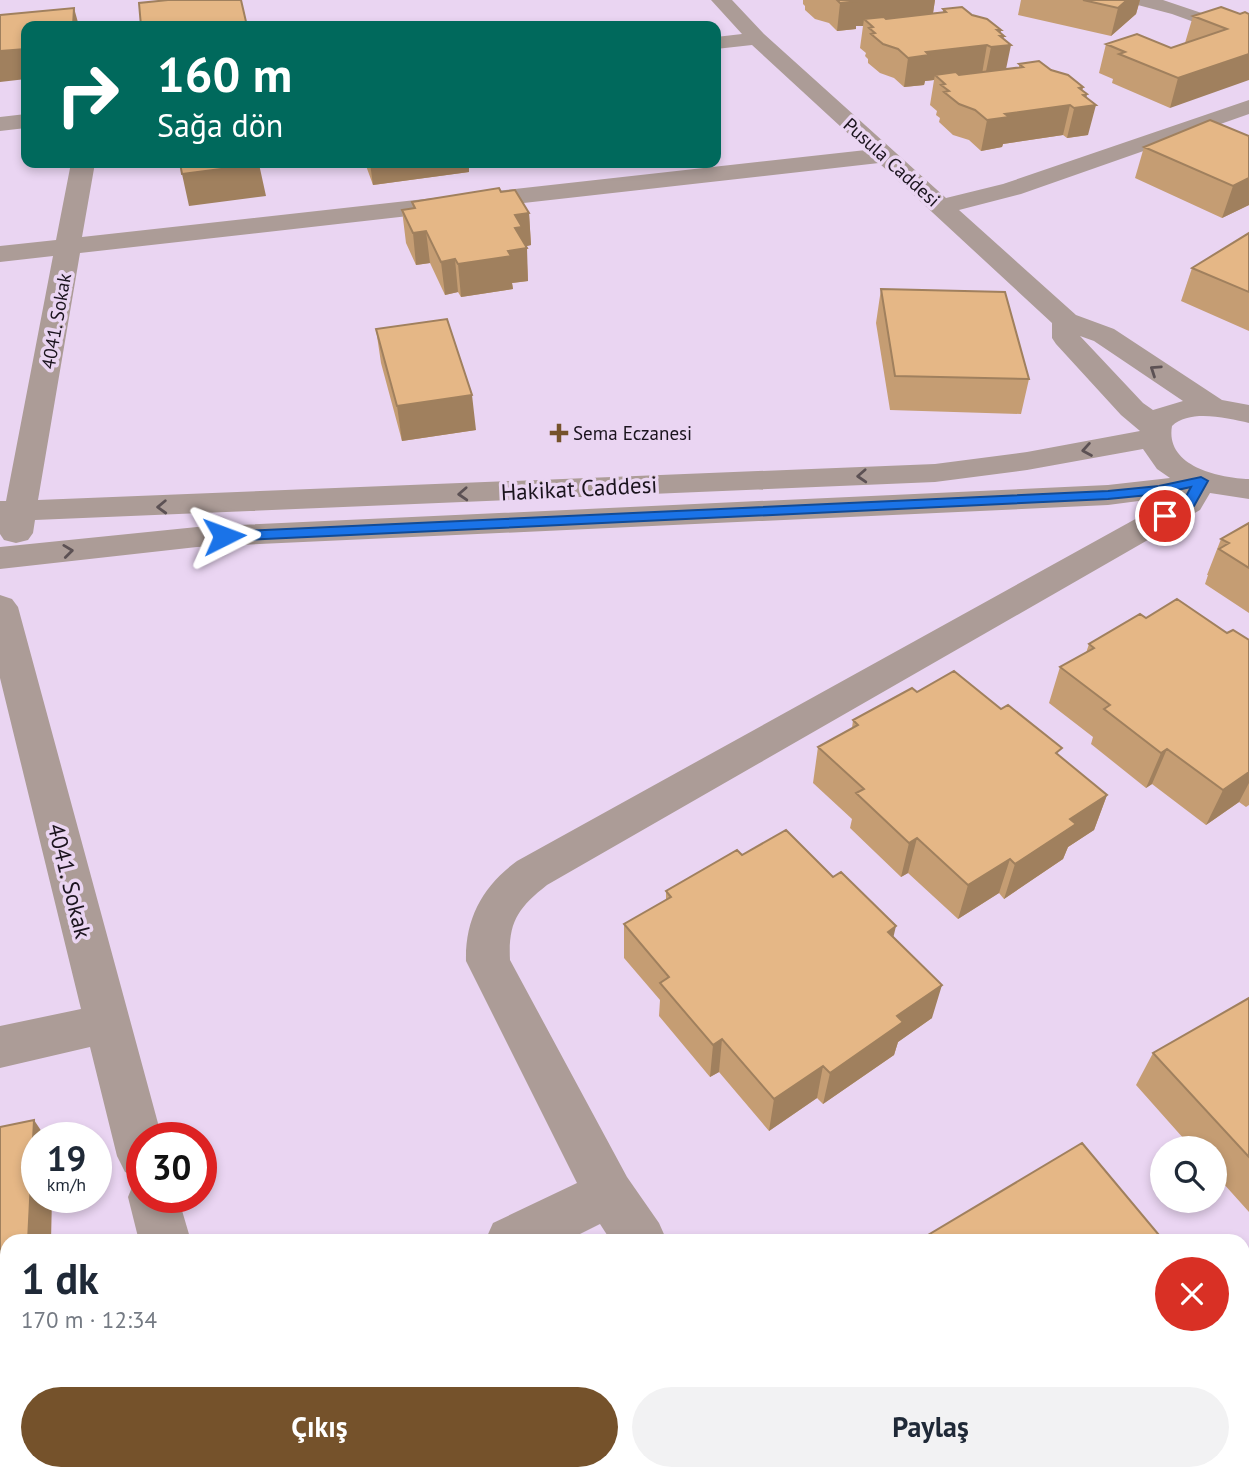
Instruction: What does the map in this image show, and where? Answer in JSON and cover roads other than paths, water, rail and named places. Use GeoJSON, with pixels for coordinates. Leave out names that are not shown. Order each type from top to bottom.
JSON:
{"type":"FeatureCollection","features":[{"type":"Feature","properties":{"kind":"street","name":"Pusula Caddesi"},"geometry":{"type":"LineString","coordinates":[[722,0],[757,38],[1066,321],[1104,335],[1212,407]]}},
{"type":"Feature","properties":{"kind":"street"},"geometry":{"type":"LineString","coordinates":[[1141,0],[1179,10],[1249,36]]}},
{"type":"Feature","properties":{"kind":"street"},"geometry":{"type":"LineString","coordinates":[[721,42],[757,38]]}},
{"type":"Feature","properties":{"kind":"street"},"geometry":{"type":"LineString","coordinates":[[941,206],[1012,189],[1249,107]]}},
{"type":"Feature","properties":{"kind":"street"},"geometry":{"type":"LineString","coordinates":[[0,124],[21,122]]}},
{"type":"Feature","properties":{"kind":"street"},"geometry":{"type":"LineString","coordinates":[[0,254],[884,155]]}},
{"type":"Feature","properties":{"kind":"street","name":"4041. Sokak"},"geometry":{"type":"LineString","coordinates":[[0,601],[11,510],[70,245],[82,168]]}},
{"type":"Feature","properties":{"kind":"street","name":"Pusula Caddesi"},"geometry":{"type":"LineString","coordinates":[[1066,321],[1066,338],[1156,433],[1158,450],[1168,461],[1201,481]]}},
{"type":"Feature","properties":{"kind":"street"},"geometry":{"type":"LineString","coordinates":[[1156,433],[1164,418],[1176,411],[1212,407],[1249,414]]}},
{"type":"Feature","properties":{"kind":"street","name":"Hakikat Caddesi"},"geometry":{"type":"LineString","coordinates":[[11,510],[157,507],[935,472],[1027,461],[1156,433]]}},
{"type":"Feature","properties":{"kind":"street"},"geometry":{"type":"LineString","coordinates":[[636,1234],[609,1194],[488,961],[488,927],[503,897],[532,873],[1189,503],[1201,481],[1247,490]]}},
{"type":"Feature","properties":{"kind":"street","name":"Hakikat Caddesi"},"geometry":{"type":"LineString","coordinates":[[5,558],[197,537],[1108,495],[1159,490],[1201,481]]}},
{"type":"Feature","properties":{"kind":"street","name":"4041. Sokak"},"geometry":{"type":"LineString","coordinates":[[0,607],[133,1122]]}},
{"type":"Feature","properties":{"kind":"street"},"geometry":{"type":"LineString","coordinates":[[0,1047],[106,1023]]}},
{"type":"Feature","properties":{"kind":"street"},"geometry":{"type":"LineString","coordinates":[[526,1234],[609,1194]]}},
{"type":"Feature","properties":{"kind":"street"},"geometry":{"type":"LineString","coordinates":[[157,1213],[163,1234]]}},
{"type":"Feature","properties":{"kind":"place","name":"Sema Eczanesi"},"geometry":{"type":"Point","coordinates":[559,433]}}]}
